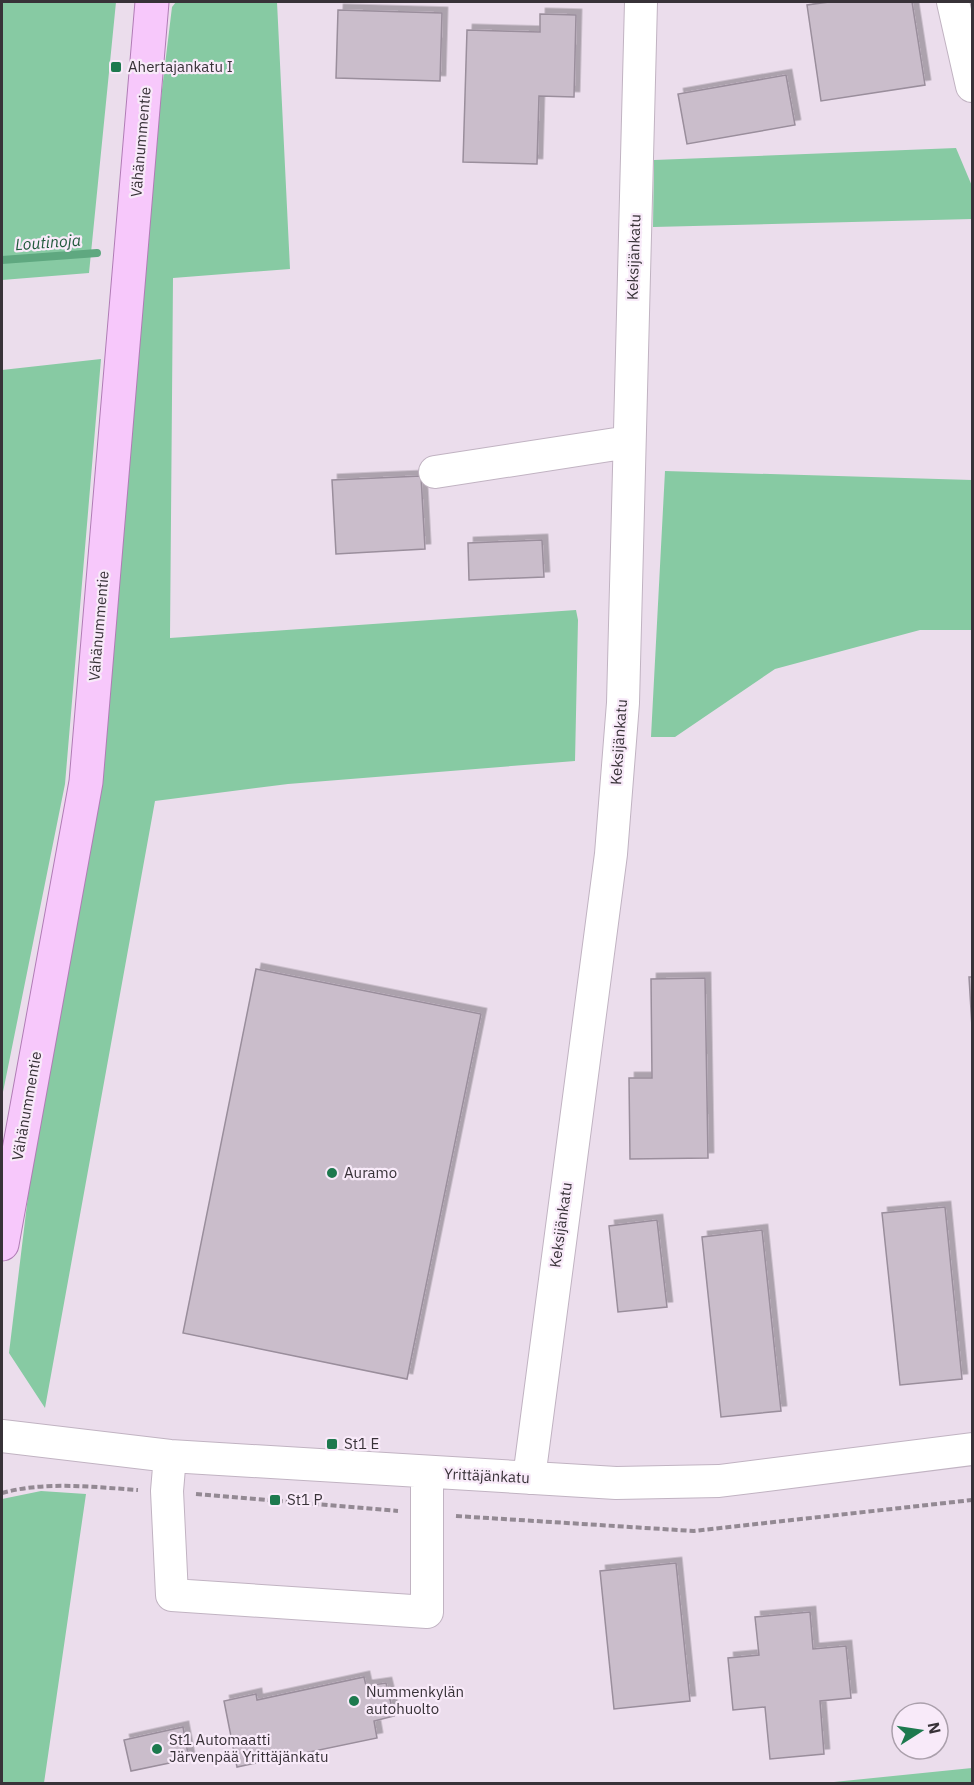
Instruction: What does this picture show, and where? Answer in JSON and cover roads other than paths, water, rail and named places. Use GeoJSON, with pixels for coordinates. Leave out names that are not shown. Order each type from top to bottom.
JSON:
{"type":"FeatureCollection","features":[{"type":"Feature","properties":{"kind":"main road","name":"Vähänummentie"},"geometry":{"type":"LineString","coordinates":[[2,1244],[86,782],[152,2]]}},
{"type":"Feature","properties":{"kind":"street","name":"Keksijänkatu"},"geometry":{"type":"LineString","coordinates":[[529,1478],[611,854],[623,703],[641,2]]}},
{"type":"Feature","properties":{"kind":"street"},"geometry":{"type":"LineString","coordinates":[[953,2],[972,86]]}},
{"type":"Feature","properties":{"kind":"street"},"geometry":{"type":"LineString","coordinates":[[435,472],[629,442]]}},
{"type":"Feature","properties":{"kind":"street","name":"Yrittäjänkatu"},"geometry":{"type":"LineString","coordinates":[[2,1436],[170,1456],[616,1483],[719,1481],[972,1449]]}},
{"type":"Feature","properties":{"kind":"street"},"geometry":{"type":"LineString","coordinates":[[170,1456],[167,1491],[172,1595],[427,1611],[427,1473]]}},
{"type":"Feature","properties":{"kind":"waterway","name":"Loutinoja"},"geometry":{"type":"LineString","coordinates":[[2,260],[97,253]]}},
{"type":"Feature","properties":{"kind":"place","name":"Ahertajankatu I"},"geometry":{"type":"Point","coordinates":[116,67]}},
{"type":"Feature","properties":{"kind":"place","name":"Auramo"},"geometry":{"type":"Point","coordinates":[332,1173]}},
{"type":"Feature","properties":{"kind":"place","name":"St1 E"},"geometry":{"type":"Point","coordinates":[332,1444]}},
{"type":"Feature","properties":{"kind":"place","name":"St1 P"},"geometry":{"type":"Point","coordinates":[275,1500]}},
{"type":"Feature","properties":{"kind":"place","name":"Nummenkylän autohuolto"},"geometry":{"type":"Point","coordinates":[354,1701]}},
{"type":"Feature","properties":{"kind":"place","name":"St1 Automaatti Järvenpää Yrittäjänkatu"},"geometry":{"type":"Point","coordinates":[157,1749]}}]}
